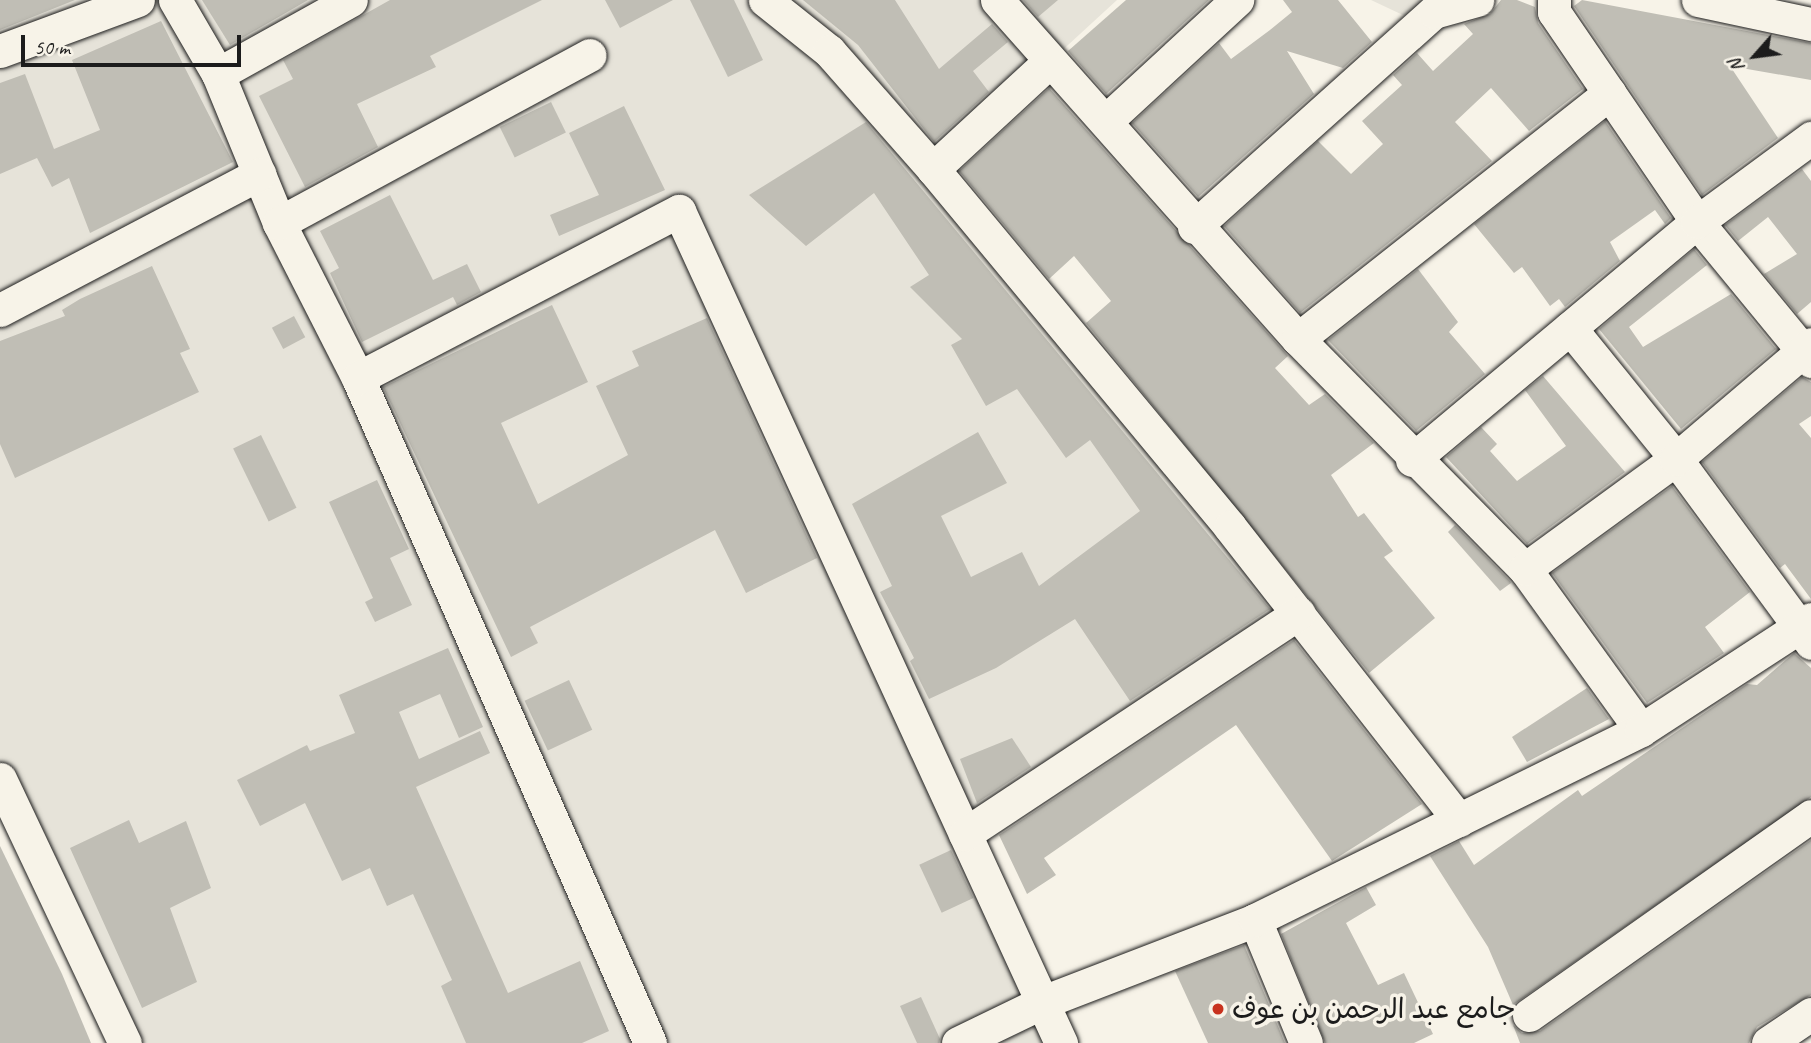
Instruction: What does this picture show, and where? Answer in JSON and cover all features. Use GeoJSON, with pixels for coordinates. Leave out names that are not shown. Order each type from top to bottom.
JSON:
{"type":"FeatureCollection","features":[{"type":"Feature","properties":{"kind":"street"},"geometry":{"type":"LineString","coordinates":[[0,51],[138,0]]}},
{"type":"Feature","properties":{"kind":"street"},"geometry":{"type":"LineString","coordinates":[[175,0],[218,74],[279,223],[358,378],[650,1043]]}},
{"type":"Feature","properties":{"kind":"street"},"geometry":{"type":"LineString","coordinates":[[218,74],[351,0]]}},
{"type":"Feature","properties":{"kind":"street"},"geometry":{"type":"LineString","coordinates":[[765,0],[829,51],[933,169],[1299,613],[1459,820]]}},
{"type":"Feature","properties":{"kind":"street"},"geometry":{"type":"LineString","coordinates":[[997,0],[1048,63],[1108,119],[1194,227],[1412,460],[1525,569],[1641,730]]}},
{"type":"Feature","properties":{"kind":"street"},"geometry":{"type":"LineString","coordinates":[[1108,119],[1237,0]]}},
{"type":"Feature","properties":{"kind":"street"},"geometry":{"type":"LineString","coordinates":[[1194,227],[1434,12],[1477,0]]}},
{"type":"Feature","properties":{"kind":"street"},"geometry":{"type":"LineString","coordinates":[[1525,569],[1676,459],[1808,352],[1697,222],[1554,12],[1554,0]]}},
{"type":"Feature","properties":{"kind":"street"},"geometry":{"type":"LineString","coordinates":[[1698,0],[1811,24]]}},
{"type":"Feature","properties":{"kind":"street"},"geometry":{"type":"LineString","coordinates":[[279,223],[590,55]]}},
{"type":"Feature","properties":{"kind":"street"},"geometry":{"type":"LineString","coordinates":[[933,169],[1048,63]]}},
{"type":"Feature","properties":{"kind":"street"},"geometry":{"type":"LineString","coordinates":[[1298,339],[1609,93]]}},
{"type":"Feature","properties":{"kind":"street"},"geometry":{"type":"LineString","coordinates":[[1412,460],[1697,222],[1811,138]]}},
{"type":"Feature","properties":{"kind":"street"},"geometry":{"type":"LineString","coordinates":[[0,310],[259,174]]}},
{"type":"Feature","properties":{"kind":"street"},"geometry":{"type":"LineString","coordinates":[[358,378],[679,211],[1061,1043]]}},
{"type":"Feature","properties":{"kind":"street"},"geometry":{"type":"LineString","coordinates":[[958,1043],[1043,1002],[1255,919],[1459,820],[1641,730],[1807,630],[1676,459],[1570,328]]}},
{"type":"Feature","properties":{"kind":"street"},"geometry":{"type":"LineString","coordinates":[[965,834],[1299,613]]}},
{"type":"Feature","properties":{"kind":"street"},"geometry":{"type":"LineString","coordinates":[[0,779],[125,1043]]}},
{"type":"Feature","properties":{"kind":"street"},"geometry":{"type":"LineString","coordinates":[[1529,1015],[1811,816]]}},
{"type":"Feature","properties":{"kind":"street"},"geometry":{"type":"LineString","coordinates":[[1255,919],[1306,1043]]}},
{"type":"Feature","properties":{"kind":"street"},"geometry":{"type":"LineString","coordinates":[[1768,1043],[1811,1014]]}},
{"type":"Feature","properties":{"kind":"shaded area"},"geometry":{"type":"Polygon","coordinates":[[[0,0],[1117,0],[933,169],[1299,613],[965,834],[1064,1043],[120,1043],[0,789],[0,0]]]}},
{"type":"Feature","properties":{"kind":"shaded area"},"geometry":{"type":"Polygon","coordinates":[[[1371,0],[1428,0],[1405,16],[1371,0]]]}},
{"type":"Feature","properties":{"kind":"building"},"geometry":{"type":"Polygon","coordinates":[[[0,0],[75,0],[0,30],[0,0]]]}},
{"type":"Feature","properties":{"kind":"building"},"geometry":{"type":"Polygon","coordinates":[[[202,0],[308,0],[230,45],[202,0]]]}},
{"type":"Feature","properties":{"kind":"building"},"geometry":{"type":"Polygon","coordinates":[[[390,0],[542,0],[430,56],[436,67],[357,104],[378,147],[305,187],[259,96],[293,79],[283,60],[390,0]]]}},
{"type":"Feature","properties":{"kind":"building"},"geometry":{"type":"Polygon","coordinates":[[[605,0],[673,0],[620,28],[605,0]]]}},
{"type":"Feature","properties":{"kind":"building"},"geometry":{"type":"Polygon","coordinates":[[[690,0],[734,0],[763,60],[728,77],[690,0]]]}},
{"type":"Feature","properties":{"kind":"building"},"geometry":{"type":"Polygon","coordinates":[[[803,0],[895,0],[939,69],[992,24],[1008,42],[973,71],[989,92],[934,142],[858,45],[803,0]]]}},
{"type":"Feature","properties":{"kind":"building"},"geometry":{"type":"Polygon","coordinates":[[[1023,0],[1058,0],[1038,17],[1023,0]]]}},
{"type":"Feature","properties":{"kind":"building"},"geometry":{"type":"Polygon","coordinates":[[[1126,0],[1209,0],[1106,94],[1068,51],[1126,0]]]}},
{"type":"Feature","properties":{"kind":"building"},"geometry":{"type":"Polygon","coordinates":[[[1283,0],[1338,0],[1372,42],[1343,68],[1287,51],[1314,94],[1198,197],[1132,123],[1219,43],[1231,59],[1270,30],[1292,12],[1283,0]]]}},
{"type":"Feature","properties":{"kind":"building"},"geometry":{"type":"Polygon","coordinates":[[[1501,0],[1517,0],[1535,7],[1538,23],[1583,89],[1529,131],[1491,88],[1455,122],[1492,161],[1300,313],[1224,226],[1318,141],[1351,174],[1383,144],[1362,121],[1402,85],[1393,75],[1417,53],[1433,71],[1473,34],[1464,24],[1490,14],[1501,0]]]}},
{"type":"Feature","properties":{"kind":"building"},"geometry":{"type":"Polygon","coordinates":[[[1582,0],[1811,43],[1811,80],[1730,66],[1778,138],[1702,195],[1574,6],[1582,0]]]}},
{"type":"Feature","properties":{"kind":"building"},"geometry":{"type":"Polygon","coordinates":[[[161,21],[233,162],[90,233],[69,178],[52,187],[37,158],[0,174],[0,83],[25,74],[54,149],[100,130],[72,60],[161,21]]]}},
{"type":"Feature","properties":{"kind":"building"},"geometry":{"type":"Polygon","coordinates":[[[1049,88],[1288,356],[1275,368],[1309,405],[1325,394],[1374,443],[1331,475],[1358,517],[1364,513],[1393,551],[1384,557],[1435,618],[1369,673],[1086,323],[1111,301],[1074,256],[1049,279],[959,171],[1049,88]]]}},
{"type":"Feature","properties":{"kind":"building"},"geometry":{"type":"Polygon","coordinates":[[[551,102],[566,133],[515,158],[500,127],[551,102]]]}},
{"type":"Feature","properties":{"kind":"building"},"geometry":{"type":"Polygon","coordinates":[[[624,106],[665,190],[559,236],[550,215],[599,195],[569,133],[624,106]]]}},
{"type":"Feature","properties":{"kind":"building"},"geometry":{"type":"Polygon","coordinates":[[[1605,121],[1671,218],[1665,224],[1655,210],[1610,242],[1620,261],[1565,307],[1559,299],[1550,306],[1522,267],[1514,273],[1474,224],[1605,121]]]}},
{"type":"Feature","properties":{"kind":"building"},"geometry":{"type":"Polygon","coordinates":[[[866,122],[1270,609],[1130,701],[1075,619],[996,668],[929,699],[910,661],[914,658],[880,592],[892,586],[852,504],[978,432],[1007,483],[941,516],[971,577],[1022,552],[1039,586],[1140,511],[1090,440],[1066,458],[1017,389],[986,406],[951,345],[962,339],[910,287],[929,275],[874,193],[806,246],[749,195],[866,122]]]}},
{"type":"Feature","properties":{"kind":"building"},"geometry":{"type":"Polygon","coordinates":[[[1802,169],[1811,181],[1811,302],[1797,314],[1764,274],[1797,254],[1768,217],[1738,241],[1725,225],[1802,169]]]}},
{"type":"Feature","properties":{"kind":"building"},"geometry":{"type":"Polygon","coordinates":[[[390,195],[433,280],[467,264],[481,292],[457,305],[453,297],[362,342],[330,273],[339,268],[320,231],[390,195]]]}},
{"type":"Feature","properties":{"kind":"building"},"geometry":{"type":"Polygon","coordinates":[[[1694,249],[1707,265],[1629,327],[1643,347],[1731,294],[1776,349],[1681,429],[1599,329],[1694,249]]]}},
{"type":"Feature","properties":{"kind":"building"},"geometry":{"type":"Polygon","coordinates":[[[152,266],[190,349],[180,353],[199,392],[15,478],[0,444],[0,341],[65,316],[62,310],[80,299],[152,266]]]}},
{"type":"Feature","properties":{"kind":"building"},"geometry":{"type":"Polygon","coordinates":[[[1418,269],[1458,322],[1449,332],[1485,374],[1416,431],[1328,340],[1418,269]]]}},
{"type":"Feature","properties":{"kind":"building"},"geometry":{"type":"Polygon","coordinates":[[[552,305],[588,382],[501,423],[538,504],[628,455],[596,386],[639,366],[632,351],[707,318],[817,558],[746,593],[715,530],[530,627],[538,643],[511,657],[383,387],[552,305]]]}},
{"type":"Feature","properties":{"kind":"building"},"geometry":{"type":"Polygon","coordinates":[[[294,316],[305,337],[283,349],[272,328],[294,316]]]}},
{"type":"Feature","properties":{"kind":"building"},"geometry":{"type":"Polygon","coordinates":[[[1543,376],[1625,472],[1527,544],[1446,457],[1481,427],[1497,444],[1490,451],[1517,481],[1566,446],[1525,390],[1543,376]]]}},
{"type":"Feature","properties":{"kind":"building"},"geometry":{"type":"Polygon","coordinates":[[[1802,377],[1811,382],[1811,416],[1799,424],[1811,438],[1811,599],[1785,564],[1780,568],[1702,462],[1802,377]]]}},
{"type":"Feature","properties":{"kind":"building"},"geometry":{"type":"Polygon","coordinates":[[[261,435],[297,508],[269,521],[233,449],[261,435]]]}},
{"type":"Feature","properties":{"kind":"building"},"geometry":{"type":"Polygon","coordinates":[[[377,480],[409,549],[390,558],[412,605],[375,622],[365,602],[373,598],[329,502],[377,480]]]}},
{"type":"Feature","properties":{"kind":"building"},"geometry":{"type":"Polygon","coordinates":[[[1672,486],[1750,592],[1705,627],[1724,653],[1647,703],[1552,573],[1672,486]]]}},
{"type":"Feature","properties":{"kind":"building"},"geometry":{"type":"Polygon","coordinates":[[[1455,525],[1511,583],[1500,591],[1448,532],[1455,525]]]}},
{"type":"Feature","properties":{"kind":"building"},"geometry":{"type":"Polygon","coordinates":[[[1294,640],[1422,804],[1332,861],[1236,725],[1044,858],[1056,875],[1027,894],[999,835],[1294,640]]]}},
{"type":"Feature","properties":{"kind":"building"},"geometry":{"type":"Polygon","coordinates":[[[448,648],[483,727],[459,738],[440,694],[399,712],[419,759],[480,731],[490,753],[416,787],[508,993],[580,961],[609,1031],[582,1043],[466,1043],[441,986],[452,980],[413,894],[387,906],[370,868],[342,881],[305,803],[260,826],[237,780],[307,745],[310,751],[355,733],[339,695],[448,648]]]}},
{"type":"Feature","properties":{"kind":"building"},"geometry":{"type":"Polygon","coordinates":[[[1794,653],[1811,668],[1811,797],[1513,1005],[1488,947],[1430,856],[1459,841],[1474,865],[1578,790],[1582,796],[1747,684],[1757,685],[1794,653]]]}},
{"type":"Feature","properties":{"kind":"building"},"geometry":{"type":"Polygon","coordinates":[[[569,680],[592,730],[548,751],[525,701],[569,680]]]}},
{"type":"Feature","properties":{"kind":"building"},"geometry":{"type":"Polygon","coordinates":[[[1587,688],[1609,719],[1527,762],[1512,737],[1587,688]]]}},
{"type":"Feature","properties":{"kind":"building"},"geometry":{"type":"Polygon","coordinates":[[[1012,738],[1031,767],[977,803],[960,759],[1012,738]]]}},
{"type":"Feature","properties":{"kind":"building"},"geometry":{"type":"Polygon","coordinates":[[[129,820],[139,843],[186,821],[211,888],[170,908],[197,982],[142,1008],[70,848],[129,820]]]}},
{"type":"Feature","properties":{"kind":"building"},"geometry":{"type":"Polygon","coordinates":[[[1811,840],[1811,995],[1757,1027],[1749,1043],[1520,1043],[1513,1025],[1522,1033],[1540,1031],[1811,840]]]}},
{"type":"Feature","properties":{"kind":"building"},"geometry":{"type":"Polygon","coordinates":[[[0,846],[62,974],[91,1043],[0,1043],[0,846]]]}},
{"type":"Feature","properties":{"kind":"building"},"geometry":{"type":"Polygon","coordinates":[[[951,850],[973,898],[942,913],[919,865],[951,850]]]}},
{"type":"Feature","properties":{"kind":"building"},"geometry":{"type":"Polygon","coordinates":[[[1366,887],[1376,905],[1346,923],[1378,985],[1404,973],[1433,1034],[1414,1043],[1325,1043],[1281,934],[1366,887]]]}},
{"type":"Feature","properties":{"kind":"building"},"geometry":{"type":"Polygon","coordinates":[[[1244,945],[1285,1043],[1208,1043],[1175,971],[1244,945]]]}},
{"type":"Feature","properties":{"kind":"building"},"geometry":{"type":"Polygon","coordinates":[[[921,997],[940,1039],[939,1043],[917,1043],[900,1006],[921,997]]]}},
{"type":"Feature","properties":{"kind":"place","name":"جامع عبد الرحمن بن عوف"},"geometry":{"type":"Point","coordinates":[1218,1009]}}]}
